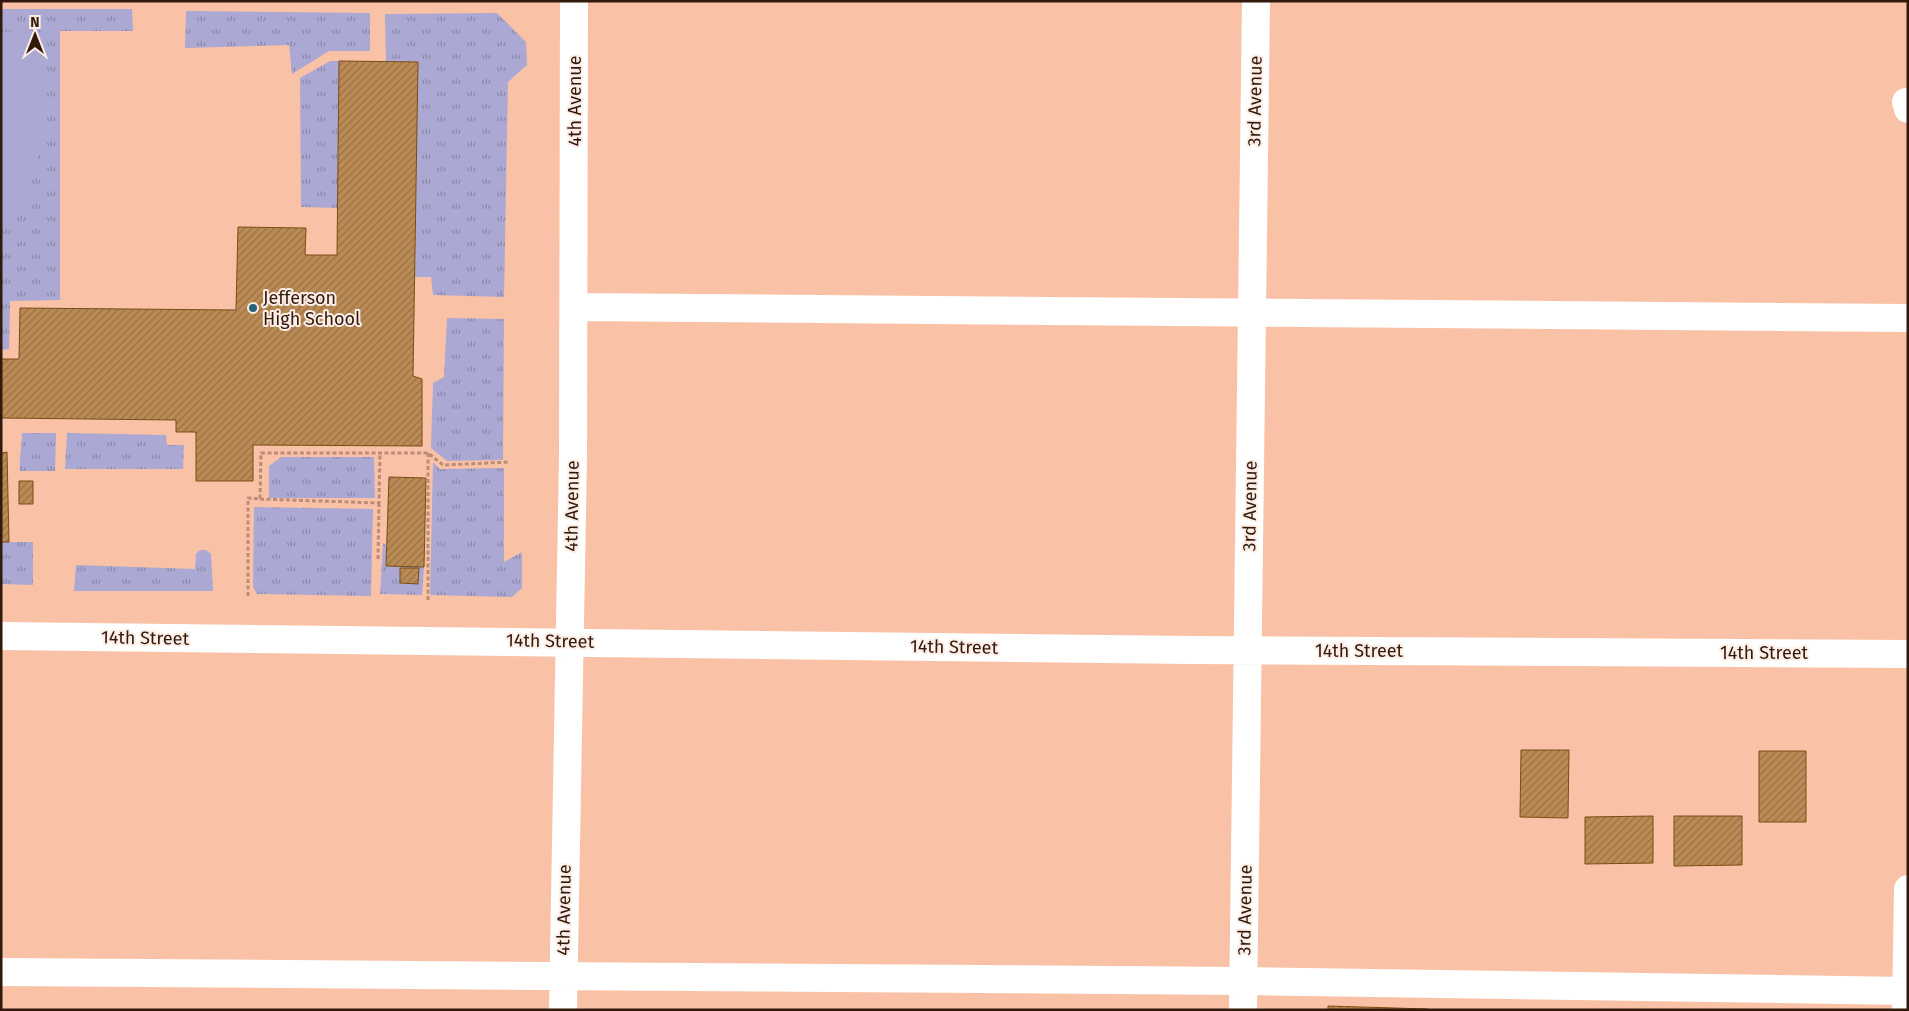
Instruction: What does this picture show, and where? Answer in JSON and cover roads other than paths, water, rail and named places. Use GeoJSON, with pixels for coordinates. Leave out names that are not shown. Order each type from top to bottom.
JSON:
{"type":"FeatureCollection","features":[{"type":"Feature","properties":{"kind":"street","name":"4th Avenue"},"geometry":{"type":"LineString","coordinates":[[563,1010],[568,642],[573,456],[574,1]]}},
{"type":"Feature","properties":{"kind":"street","name":"3rd Avenue"},"geometry":{"type":"LineString","coordinates":[[1243,1010],[1256,1]]}},
{"type":"Feature","properties":{"kind":"street"},"geometry":{"type":"LineString","coordinates":[[574,307],[1253,311],[1908,318]]}},
{"type":"Feature","properties":{"kind":"street","name":"14th Street"},"geometry":{"type":"LineString","coordinates":[[1,636],[1248,650],[1908,654]]}},
{"type":"Feature","properties":{"kind":"street"},"geometry":{"type":"LineString","coordinates":[[1,972],[1244,981],[1906,1001],[1908,888]]}},
{"type":"Feature","properties":{"kind":"place","name":"Jefferson High School"},"geometry":{"type":"Point","coordinates":[253,308]}}]}
